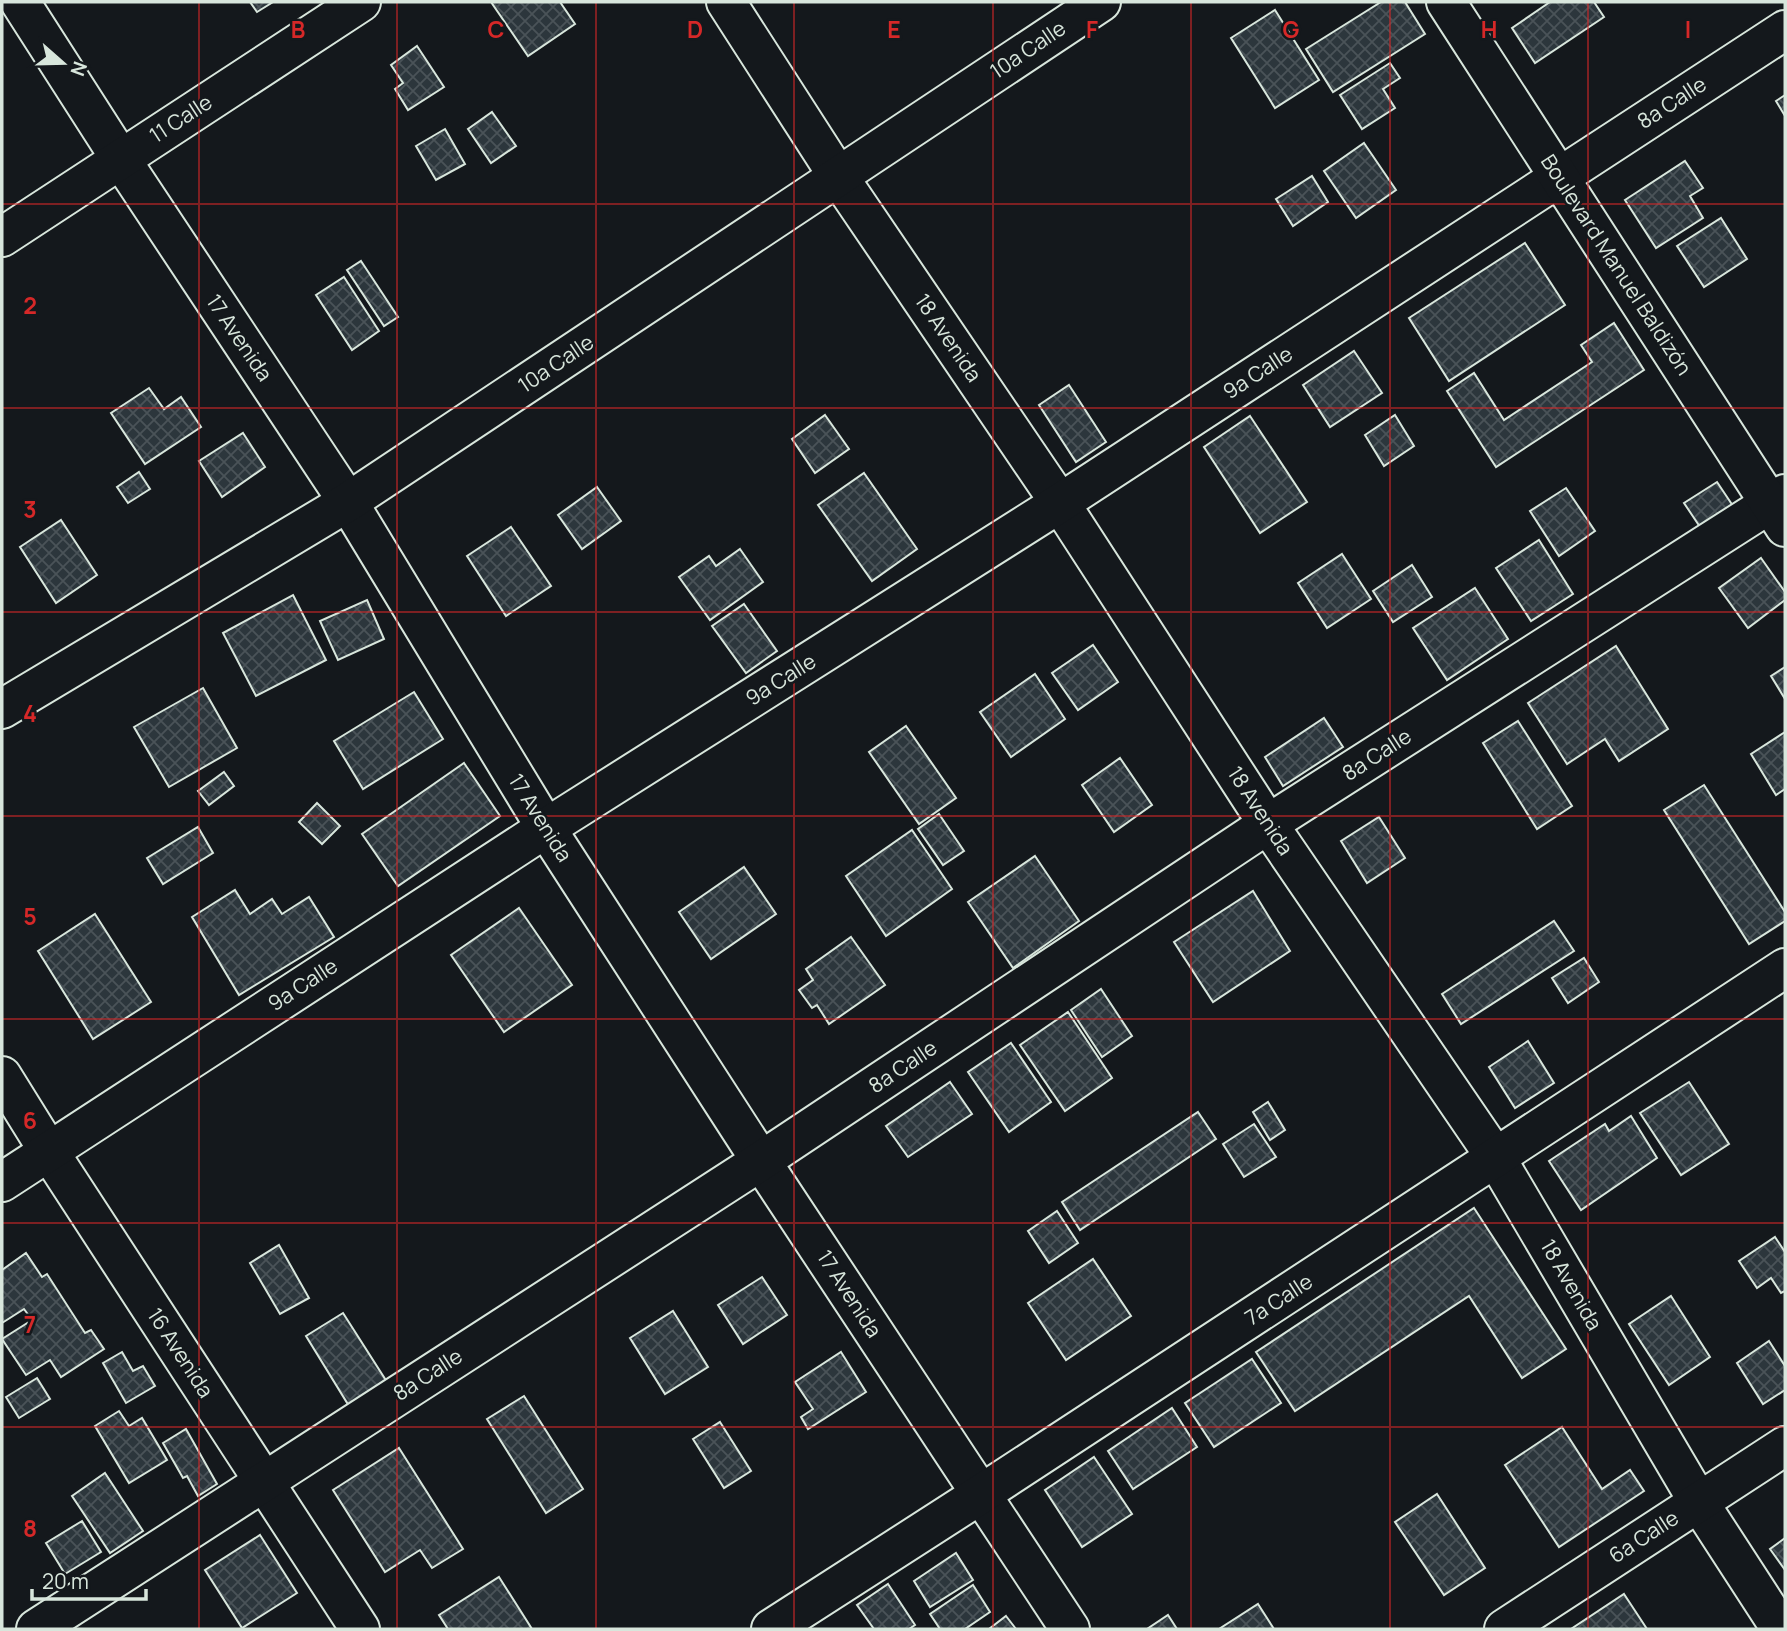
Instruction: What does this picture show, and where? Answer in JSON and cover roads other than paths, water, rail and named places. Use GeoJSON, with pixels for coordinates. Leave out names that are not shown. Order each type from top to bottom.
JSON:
{"type":"FeatureCollection","features":[{"type":"Feature","properties":{"kind":"street","name":"17 Avenida"},"geometry":{"type":"LineString","coordinates":[[20,2],[348,502],[546,828],[1069,1629]]}},
{"type":"Feature","properties":{"kind":"street","name":"11 Calle"},"geometry":{"type":"LineString","coordinates":[[2,237],[361,2]]}},
{"type":"Feature","properties":{"kind":"street","name":"18 Avenida"},"geometry":{"type":"LineString","coordinates":[[726,2],[838,176],[1060,503],[1268,824],[1496,1158],[1698,1501],[1781,1629]]}},
{"type":"Feature","properties":{"kind":"street","name":"10a Calle"},"geometry":{"type":"LineString","coordinates":[[2,709],[348,502],[1101,2]]}},
{"type":"Feature","properties":{"kind":"street","name":"Boulevard Manuel Baldizón"},"geometry":{"type":"LineString","coordinates":[[1446,2],[1780,508]]}},
{"type":"Feature","properties":{"kind":"street","name":"8a Calle"},"geometry":{"type":"LineString","coordinates":[[1559,176],[1785,30]]}},
{"type":"Feature","properties":{"kind":"street","name":"9a Calle"},"geometry":{"type":"LineString","coordinates":[[2,1182],[546,828],[1060,503],[1559,176]]}},
{"type":"Feature","properties":{"kind":"street","name":"8a Calle"},"geometry":{"type":"LineString","coordinates":[[36,1629],[761,1161],[1268,824],[1780,508]]}},
{"type":"Feature","properties":{"kind":"street","name":"7a Calle"},"geometry":{"type":"LineString","coordinates":[[771,1629],[1785,968]]}},
{"type":"Feature","properties":{"kind":"street","name":"16 Avenida"},"geometry":{"type":"LineString","coordinates":[[2,1076],[360,1629]]}},
{"type":"Feature","properties":{"kind":"street","name":"6a Calle"},"geometry":{"type":"LineString","coordinates":[[1504,1629],[1785,1446]]}}]}
